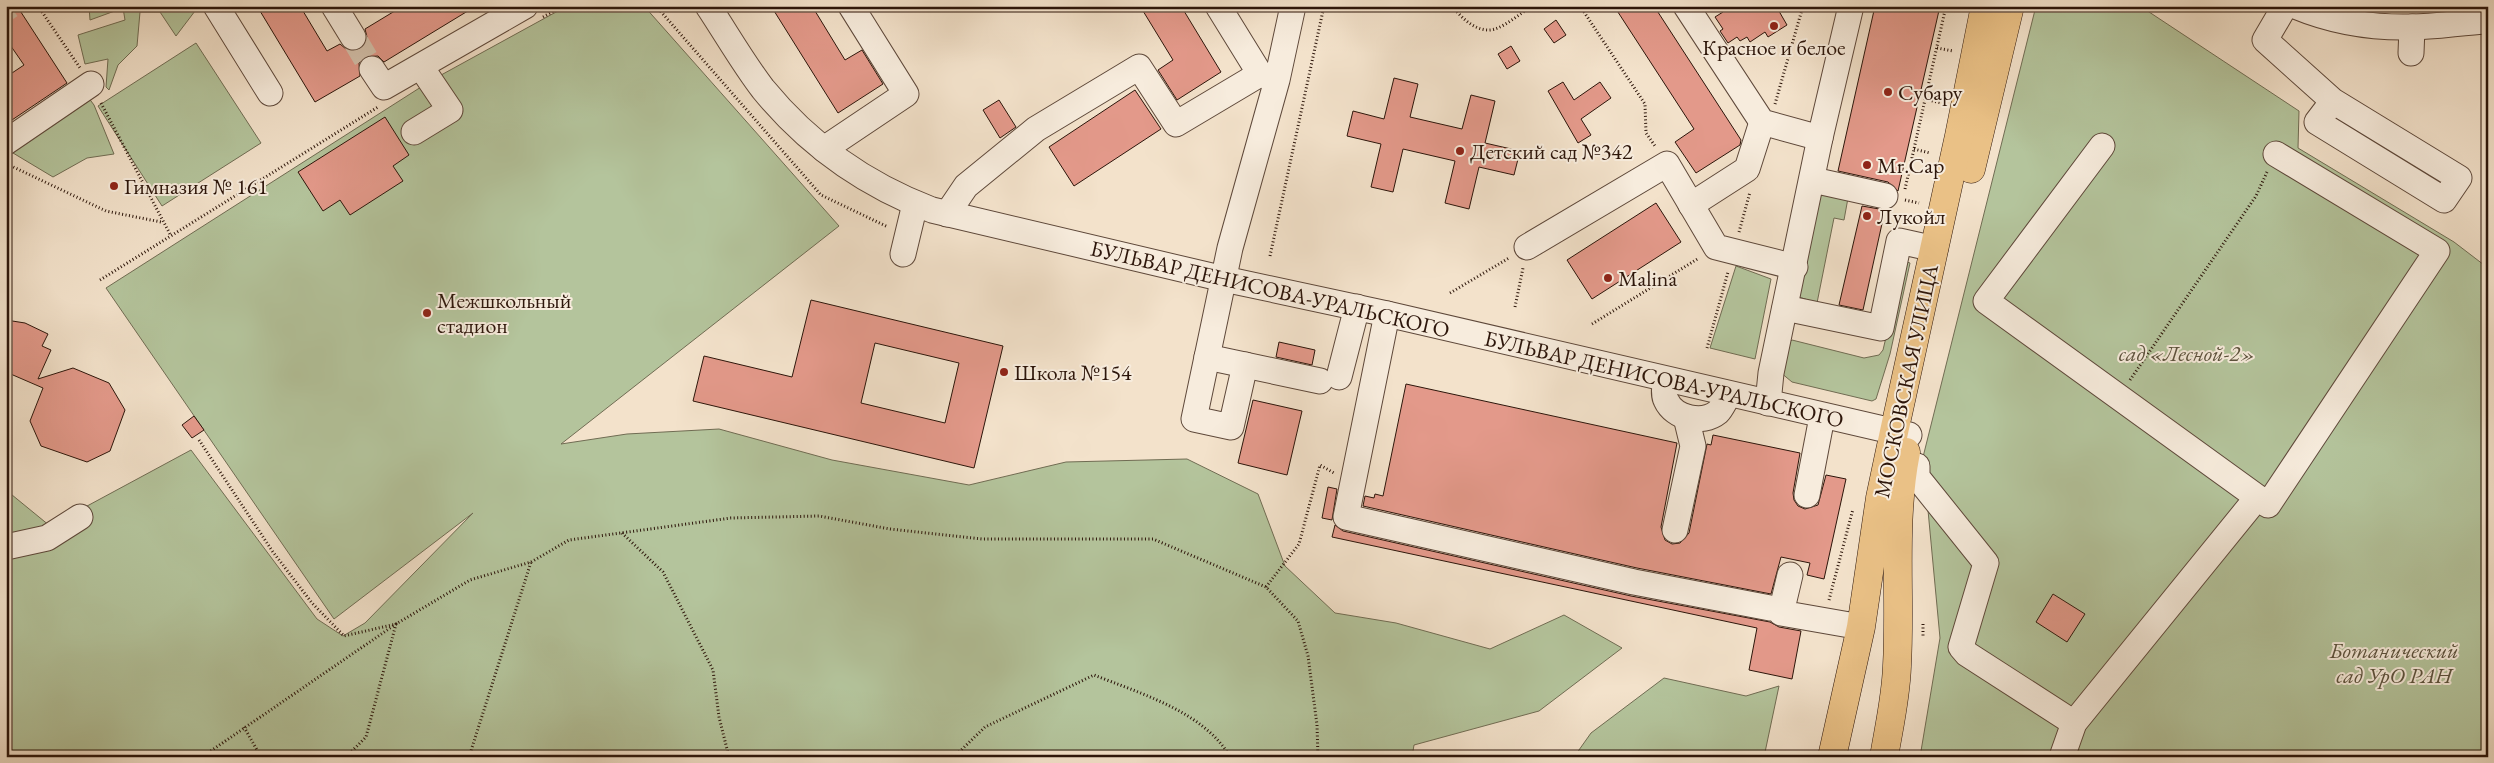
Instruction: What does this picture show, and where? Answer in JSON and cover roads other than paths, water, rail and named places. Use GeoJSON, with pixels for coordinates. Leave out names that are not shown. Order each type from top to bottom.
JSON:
{"type":"FeatureCollection","features":[{"type":"Feature","properties":{"kind":"main road","name":"МОСКОВСКАЯ УЛИЦА"},"geometry":{"type":"LineString","coordinates":[[1884,757],[1898,666],[1897,550],[1904,463],[1901,433],[1935,249],[1985,6]]}},
{"type":"Feature","properties":{"kind":"main road","name":"МОСКОВСКАЯ УЛИЦА"},"geometry":{"type":"LineString","coordinates":[[1832,757],[1861,627],[1880,498],[1901,433],[2010,6]]}},
{"type":"Feature","properties":{"kind":"street"},"geometry":{"type":"LineString","coordinates":[[216,6],[270,93]]}},
{"type":"Feature","properties":{"kind":"street"},"geometry":{"type":"LineString","coordinates":[[334,6],[353,37]]}},
{"type":"Feature","properties":{"kind":"street","name":"БУЛЬВАР ДЕНИСОВА-УРАЛЬСКОГО"},"geometry":{"type":"LineString","coordinates":[[708,6],[763,88],[793,122],[853,171],[886,191],[915,204],[947,214],[1224,279],[1358,307],[1728,395],[1901,433]]}},
{"type":"Feature","properties":{"kind":"street"},"geometry":{"type":"LineString","coordinates":[[824,149],[906,94],[851,6]]}},
{"type":"Feature","properties":{"kind":"street"},"geometry":{"type":"LineString","coordinates":[[1218,6],[1268,77]]}},
{"type":"Feature","properties":{"kind":"street"},"geometry":{"type":"LineString","coordinates":[[1245,365],[1231,427],[1194,419],[1268,77],[1293,6]]}},
{"type":"Feature","properties":{"kind":"street"},"geometry":{"type":"LineString","coordinates":[[1686,6],[1762,122],[1820,138]]}},
{"type":"Feature","properties":{"kind":"street"},"geometry":{"type":"LineString","coordinates":[[1768,403],[1771,373],[1795,267],[1820,138],[1851,6]]}},
{"type":"Feature","properties":{"kind":"street"},"geometry":{"type":"LineString","coordinates":[[2285,6],[2265,40],[2333,100],[2459,178],[2444,200],[2317,122],[2333,100]]}},
{"type":"Feature","properties":{"kind":"street"},"geometry":{"type":"LineString","coordinates":[[2295,6],[2368,25],[2412,27],[2488,21]]}},
{"type":"Feature","properties":{"kind":"street"},"geometry":{"type":"LineString","coordinates":[[372,69],[384,87],[532,13]]}},
{"type":"Feature","properties":{"kind":"street"},"geometry":{"type":"LineString","coordinates":[[2411,53],[2412,27]]}},
{"type":"Feature","properties":{"kind":"street"},"geometry":{"type":"LineString","coordinates":[[414,132],[450,110],[421,67]]}},
{"type":"Feature","properties":{"kind":"street"},"geometry":{"type":"LineString","coordinates":[[947,214],[966,186],[1036,129],[1138,67],[1176,124],[1268,77]]}},
{"type":"Feature","properties":{"kind":"street"},"geometry":{"type":"LineString","coordinates":[[6,142],[91,84]]}},
{"type":"Feature","properties":{"kind":"street"},"geometry":{"type":"LineString","coordinates":[[1691,205],[1747,169],[1762,122]]}},
{"type":"Feature","properties":{"kind":"street"},"geometry":{"type":"LineString","coordinates":[[2102,146],[1986,301],[2256,499],[2268,505],[2437,251],[2276,154]]}},
{"type":"Feature","properties":{"kind":"street"},"geometry":{"type":"LineString","coordinates":[[1527,247],[1667,164],[1691,205],[1725,249],[1795,267]]}},
{"type":"Feature","properties":{"kind":"street"},"geometry":{"type":"LineString","coordinates":[[1813,180],[1894,198]]}},
{"type":"Feature","properties":{"kind":"street"},"geometry":{"type":"LineString","coordinates":[[903,254],[915,204]]}},
{"type":"Feature","properties":{"kind":"street"},"geometry":{"type":"LineString","coordinates":[[1785,308],[1881,328],[1899,241],[1935,249]]}},
{"type":"Feature","properties":{"kind":"street"},"geometry":{"type":"LineString","coordinates":[[1207,357],[1330,379],[1358,307]]}},
{"type":"Feature","properties":{"kind":"street"},"geometry":{"type":"LineString","coordinates":[[1387,314],[1354,485],[1346,517],[1634,582],[1770,608]]}},
{"type":"Feature","properties":{"kind":"street"},"geometry":{"type":"LineString","coordinates":[[1665,380],[1665,399],[1672,409],[1686,417],[1701,419],[1718,412],[1728,395]]}},
{"type":"Feature","properties":{"kind":"street"},"geometry":{"type":"LineString","coordinates":[[1807,495],[1822,416]]}},
{"type":"Feature","properties":{"kind":"street"},"geometry":{"type":"LineString","coordinates":[[1675,530],[1693,446],[1686,417]]}},
{"type":"Feature","properties":{"kind":"street"},"geometry":{"type":"LineString","coordinates":[[1904,463],[1917,466],[1917,477],[1986,564],[1961,647],[1968,654],[2074,723]]}},
{"type":"Feature","properties":{"kind":"street"},"geometry":{"type":"LineString","coordinates":[[2062,757],[2074,723],[2256,499]]}},
{"type":"Feature","properties":{"kind":"street"},"geometry":{"type":"LineString","coordinates":[[6,547],[47,538],[80,517]]}},
{"type":"Feature","properties":{"kind":"street"},"geometry":{"type":"LineString","coordinates":[[1790,575],[1781,613],[1823,622],[1861,627]]}},
{"type":"Feature","properties":{"kind":"tunnel"},"geometry":{"type":"LineString","coordinates":[[6,9],[10,6]]}},
{"type":"Feature","properties":{"kind":"tunnel"},"geometry":{"type":"LineString","coordinates":[[353,37],[372,69]]}},
{"type":"Feature","properties":{"kind":"place","name":"Красное и белое"},"geometry":{"type":"Point","coordinates":[1774,26]}},
{"type":"Feature","properties":{"kind":"place","name":"Субару"},"geometry":{"type":"Point","coordinates":[1888,92]}},
{"type":"Feature","properties":{"kind":"place","name":"Детский сад №342"},"geometry":{"type":"Point","coordinates":[1460,151]}},
{"type":"Feature","properties":{"kind":"place","name":"Mr.Cap"},"geometry":{"type":"Point","coordinates":[1867,165]}},
{"type":"Feature","properties":{"kind":"place","name":"Гимназия № 161"},"geometry":{"type":"Point","coordinates":[114,186]}},
{"type":"Feature","properties":{"kind":"place","name":"Лукойл"},"geometry":{"type":"Point","coordinates":[1867,216]}},
{"type":"Feature","properties":{"kind":"place","name":"Malina"},"geometry":{"type":"Point","coordinates":[1608,278]}},
{"type":"Feature","properties":{"kind":"place","name":"Межшкольный стадион"},"geometry":{"type":"Point","coordinates":[427,313]}},
{"type":"Feature","properties":{"kind":"place","name":"Школа №154"},"geometry":{"type":"Point","coordinates":[1004,372]}},
{"type":"Feature","properties":{"kind":"park label","name":"сад «Лесной-2»"},"geometry":{"type":"Point","coordinates":[2187,353]}},
{"type":"Feature","properties":{"kind":"park label","name":"Ботанический сад УрО РАН"},"geometry":{"type":"Point","coordinates":[2394,662]}}]}
